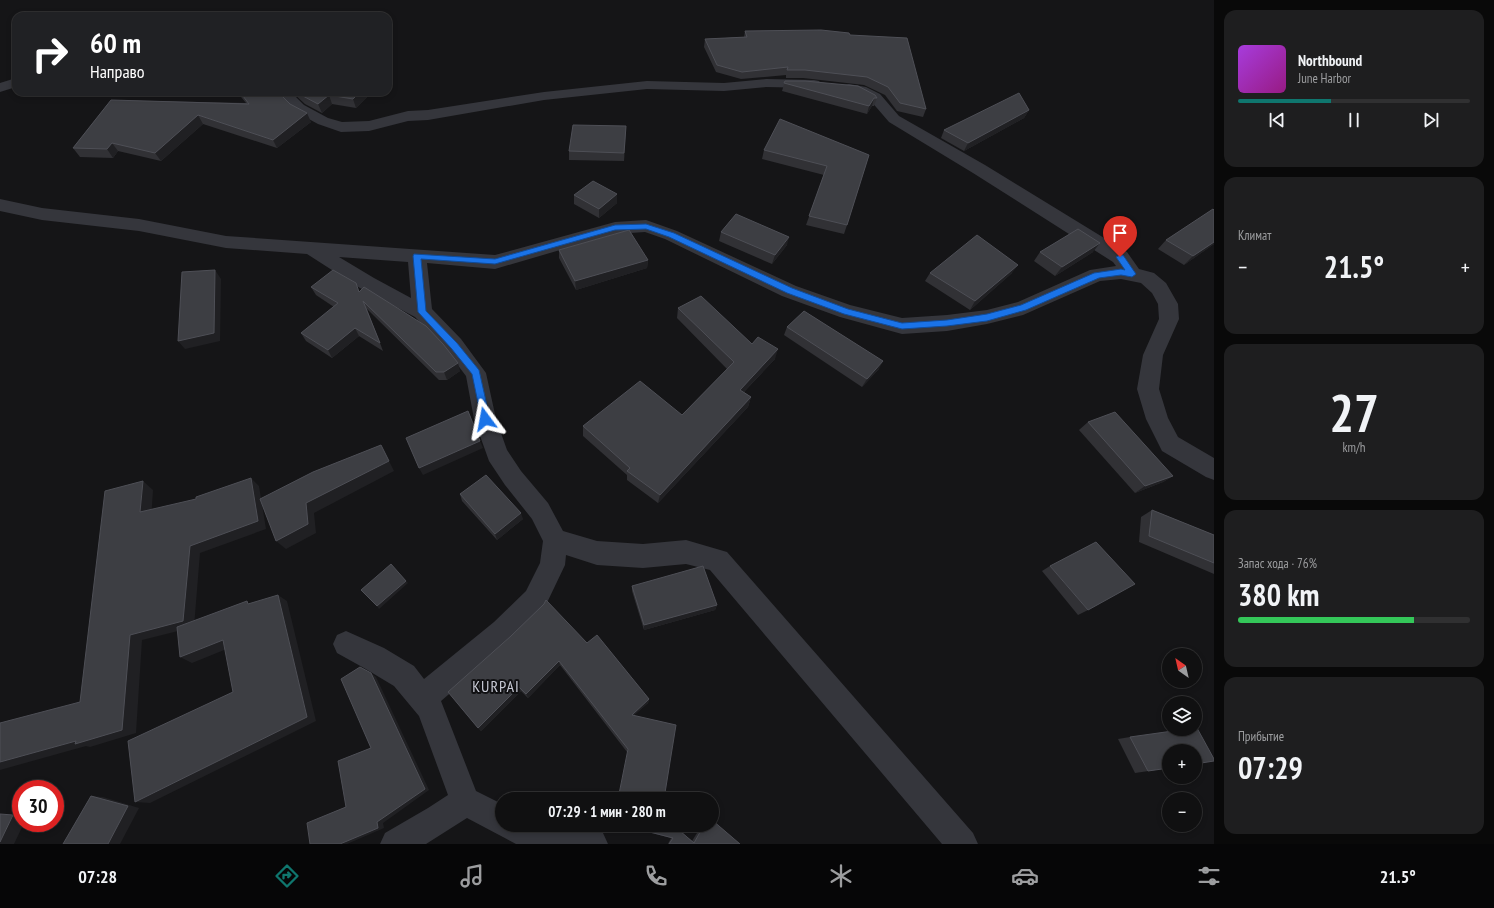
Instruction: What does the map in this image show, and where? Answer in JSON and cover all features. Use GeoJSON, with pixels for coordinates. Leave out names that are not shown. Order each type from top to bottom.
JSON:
{"type":"FeatureCollection","features":[{"type":"Feature","properties":{"kind":"street"},"geometry":{"type":"LineString","coordinates":[[286,96],[299,108],[323,121],[342,127],[369,126],[408,116],[428,115],[544,96],[647,85],[724,87],[766,83],[803,83],[859,89],[879,99],[884,108],[894,119],[1120,257],[1132,274]]}},
{"type":"Feature","properties":{"kind":"street"},"geometry":{"type":"LineString","coordinates":[[0,88],[12,84]]}},
{"type":"Feature","properties":{"kind":"street"},"geometry":{"type":"LineString","coordinates":[[0,206],[42,214],[139,225],[226,242],[495,262],[571,239],[615,228],[646,226],[671,235],[789,290],[847,312],[902,326],[947,323],[987,318],[1023,308],[1097,275],[1121,272],[1132,274],[1147,278],[1159,288],[1168,304],[1169,319],[1153,355],[1148,389],[1157,419],[1170,444],[1214,470]]}},
{"type":"Feature","properties":{"kind":"street"},"geometry":{"type":"LineString","coordinates":[[312,248],[367,283],[422,312],[454,346],[476,373],[485,419],[497,454],[513,478],[540,511],[555,540],[552,565],[535,600],[503,631],[423,698]]}},
{"type":"Feature","properties":{"kind":"street"},"geometry":{"type":"LineString","coordinates":[[417,256],[422,312]]}},
{"type":"Feature","properties":{"kind":"street"},"geometry":{"type":"LineString","coordinates":[[555,540],[597,553],[643,556],[686,552],[718,560],[962,844]]}},
{"type":"Feature","properties":{"kind":"street"},"geometry":{"type":"LineString","coordinates":[[346,644],[374,658],[404,676],[430,707],[465,801],[495,816]]}},
{"type":"Feature","properties":{"kind":"street"},"geometry":{"type":"LineString","coordinates":[[396,844],[439,819],[465,801]]}},
{"type":"Feature","properties":{"kind":"street"},"geometry":{"type":"LineString","coordinates":[[525,832],[531,835],[548,832]]}},
{"type":"Feature","properties":{"kind":"street"},"geometry":{"type":"LineString","coordinates":[[565,832],[592,844]]}},
{"type":"Feature","properties":{"kind":"building"},"geometry":{"type":"Polygon","coordinates":[[[821,30],[849,33],[850,35],[907,38],[926,109],[900,103],[888,87],[867,77],[805,70],[787,70],[788,67],[742,72],[717,65],[705,39],[747,37],[745,31],[821,30]]]}},
{"type":"Feature","properties":{"kind":"building"},"geometry":{"type":"Polygon","coordinates":[[[785,81],[805,81],[858,86],[875,95],[877,98],[874,98],[869,106],[784,83],[785,81]]]}},
{"type":"Feature","properties":{"kind":"building"},"geometry":{"type":"Polygon","coordinates":[[[1019,93],[1029,110],[968,143],[944,130],[1019,93]]]}},
{"type":"Feature","properties":{"kind":"building"},"geometry":{"type":"Polygon","coordinates":[[[243,96],[282,96],[290,104],[307,113],[273,140],[198,115],[155,153],[112,143],[107,149],[73,148],[111,100],[249,104],[243,96]]]}},
{"type":"Feature","properties":{"kind":"building"},"geometry":{"type":"Polygon","coordinates":[[[303,96],[328,96],[318,104],[303,96]]]}},
{"type":"Feature","properties":{"kind":"building"},"geometry":{"type":"Polygon","coordinates":[[[335,96],[356,96],[353,99],[335,96]]]}},
{"type":"Feature","properties":{"kind":"building"},"geometry":{"type":"Polygon","coordinates":[[[780,119],[869,155],[847,225],[809,216],[827,166],[764,150],[780,119]]]}},
{"type":"Feature","properties":{"kind":"building"},"geometry":{"type":"Polygon","coordinates":[[[573,125],[626,126],[624,153],[569,151],[573,125]]]}},
{"type":"Feature","properties":{"kind":"building"},"geometry":{"type":"Polygon","coordinates":[[[593,181],[617,194],[599,209],[574,195],[593,181]]]}},
{"type":"Feature","properties":{"kind":"building"},"geometry":{"type":"Polygon","coordinates":[[[1213,209],[1214,242],[1193,256],[1166,240],[1213,209]]]}},
{"type":"Feature","properties":{"kind":"building"},"geometry":{"type":"Polygon","coordinates":[[[736,214],[789,237],[775,255],[721,232],[736,214]]]}},
{"type":"Feature","properties":{"kind":"building"},"geometry":{"type":"Polygon","coordinates":[[[1078,229],[1100,243],[1062,267],[1040,252],[1078,229]]]}},
{"type":"Feature","properties":{"kind":"building"},"geometry":{"type":"Polygon","coordinates":[[[629,230],[648,260],[575,281],[559,250],[629,230]]]}},
{"type":"Feature","properties":{"kind":"building"},"geometry":{"type":"Polygon","coordinates":[[[977,235],[1018,265],[975,301],[930,273],[977,235]]]}},
{"type":"Feature","properties":{"kind":"building"},"geometry":{"type":"Polygon","coordinates":[[[215,270],[214,333],[178,341],[182,272],[215,270]]]}},
{"type":"Feature","properties":{"kind":"building"},"geometry":{"type":"Polygon","coordinates":[[[333,270],[356,283],[359,292],[364,287],[426,326],[458,363],[444,372],[436,372],[363,301],[380,343],[355,328],[328,350],[301,333],[338,303],[311,287],[333,270]]]}},
{"type":"Feature","properties":{"kind":"building"},"geometry":{"type":"Polygon","coordinates":[[[701,296],[752,344],[758,337],[778,349],[740,390],[751,397],[660,495],[627,471],[630,468],[583,426],[640,381],[682,415],[734,362],[678,308],[701,296]]]}},
{"type":"Feature","properties":{"kind":"building"},"geometry":{"type":"Polygon","coordinates":[[[804,311],[883,361],[867,379],[787,327],[804,311]]]}},
{"type":"Feature","properties":{"kind":"building"},"geometry":{"type":"Polygon","coordinates":[[[468,411],[480,441],[419,468],[406,438],[468,411]]]}},
{"type":"Feature","properties":{"kind":"building"},"geometry":{"type":"Polygon","coordinates":[[[1115,412],[1173,476],[1145,486],[1088,422],[1115,412]]]}},
{"type":"Feature","properties":{"kind":"building"},"geometry":{"type":"Polygon","coordinates":[[[381,445],[389,461],[306,503],[308,524],[276,541],[260,499],[313,472],[381,445]]]}},
{"type":"Feature","properties":{"kind":"building"},"geometry":{"type":"Polygon","coordinates":[[[486,475],[521,513],[495,534],[460,494],[486,475]]]}},
{"type":"Feature","properties":{"kind":"building"},"geometry":{"type":"Polygon","coordinates":[[[251,478],[258,521],[190,546],[183,621],[130,635],[122,730],[75,744],[76,741],[0,762],[0,723],[80,702],[105,491],[143,481],[140,512],[196,499],[196,497],[251,478]]]}},
{"type":"Feature","properties":{"kind":"building"},"geometry":{"type":"Polygon","coordinates":[[[1152,510],[1214,535],[1214,563],[1149,536],[1152,510]]]}},
{"type":"Feature","properties":{"kind":"building"},"geometry":{"type":"Polygon","coordinates":[[[1096,542],[1135,584],[1088,610],[1050,566],[1096,542]]]}},
{"type":"Feature","properties":{"kind":"building"},"geometry":{"type":"Polygon","coordinates":[[[391,564],[406,581],[377,606],[361,590],[391,564]]]}},
{"type":"Feature","properties":{"kind":"building"},"geometry":{"type":"Polygon","coordinates":[[[703,566],[717,605],[644,625],[632,586],[703,566]]]}},
{"type":"Feature","properties":{"kind":"building"},"geometry":{"type":"Polygon","coordinates":[[[278,595],[307,717],[135,802],[128,741],[233,692],[223,640],[180,657],[177,627],[247,601],[248,604],[278,595]]]}},
{"type":"Feature","properties":{"kind":"building"},"geometry":{"type":"Polygon","coordinates":[[[546,600],[587,643],[597,635],[649,699],[632,715],[676,725],[665,792],[619,792],[628,749],[559,661],[526,694],[519,687],[478,728],[448,692],[511,636],[544,604],[546,600]]]}},
{"type":"Feature","properties":{"kind":"building"},"geometry":{"type":"Polygon","coordinates":[[[360,667],[371,673],[425,789],[377,822],[378,828],[340,844],[310,844],[307,823],[346,807],[338,761],[371,748],[341,679],[360,667]]]}},
{"type":"Feature","properties":{"kind":"building"},"geometry":{"type":"Polygon","coordinates":[[[1162,733],[1162,736],[1201,736],[1214,761],[1202,763],[1202,744],[1162,744],[1162,769],[1148,771],[1130,737],[1162,733]]]}},
{"type":"Feature","properties":{"kind":"building"},"geometry":{"type":"Polygon","coordinates":[[[91,796],[128,806],[108,844],[63,844],[91,796]]]}},
{"type":"Feature","properties":{"kind":"building"},"geometry":{"type":"Polygon","coordinates":[[[0,814],[12,815],[12,817],[0,842],[0,814]]]}},
{"type":"Feature","properties":{"kind":"building"},"geometry":{"type":"Polygon","coordinates":[[[719,826],[740,844],[669,844],[673,838],[650,832],[681,832],[694,843],[700,832],[719,832],[719,826]]]}},
{"type":"Feature","properties":{"kind":"district","name":"KURPAI"},"geometry":{"type":"Point","coordinates":[496,686]}},
{"type":"Feature","properties":{"kind":"route"},"geometry":{"type":"LineString","coordinates":[[485,419],[476,373],[454,346],[422,312],[417,256],[495,262],[571,239],[615,228],[646,226],[671,235],[789,290],[847,312],[902,326],[947,323],[987,318],[1023,308],[1097,275],[1121,272],[1132,274],[1120,257]]}}]}
